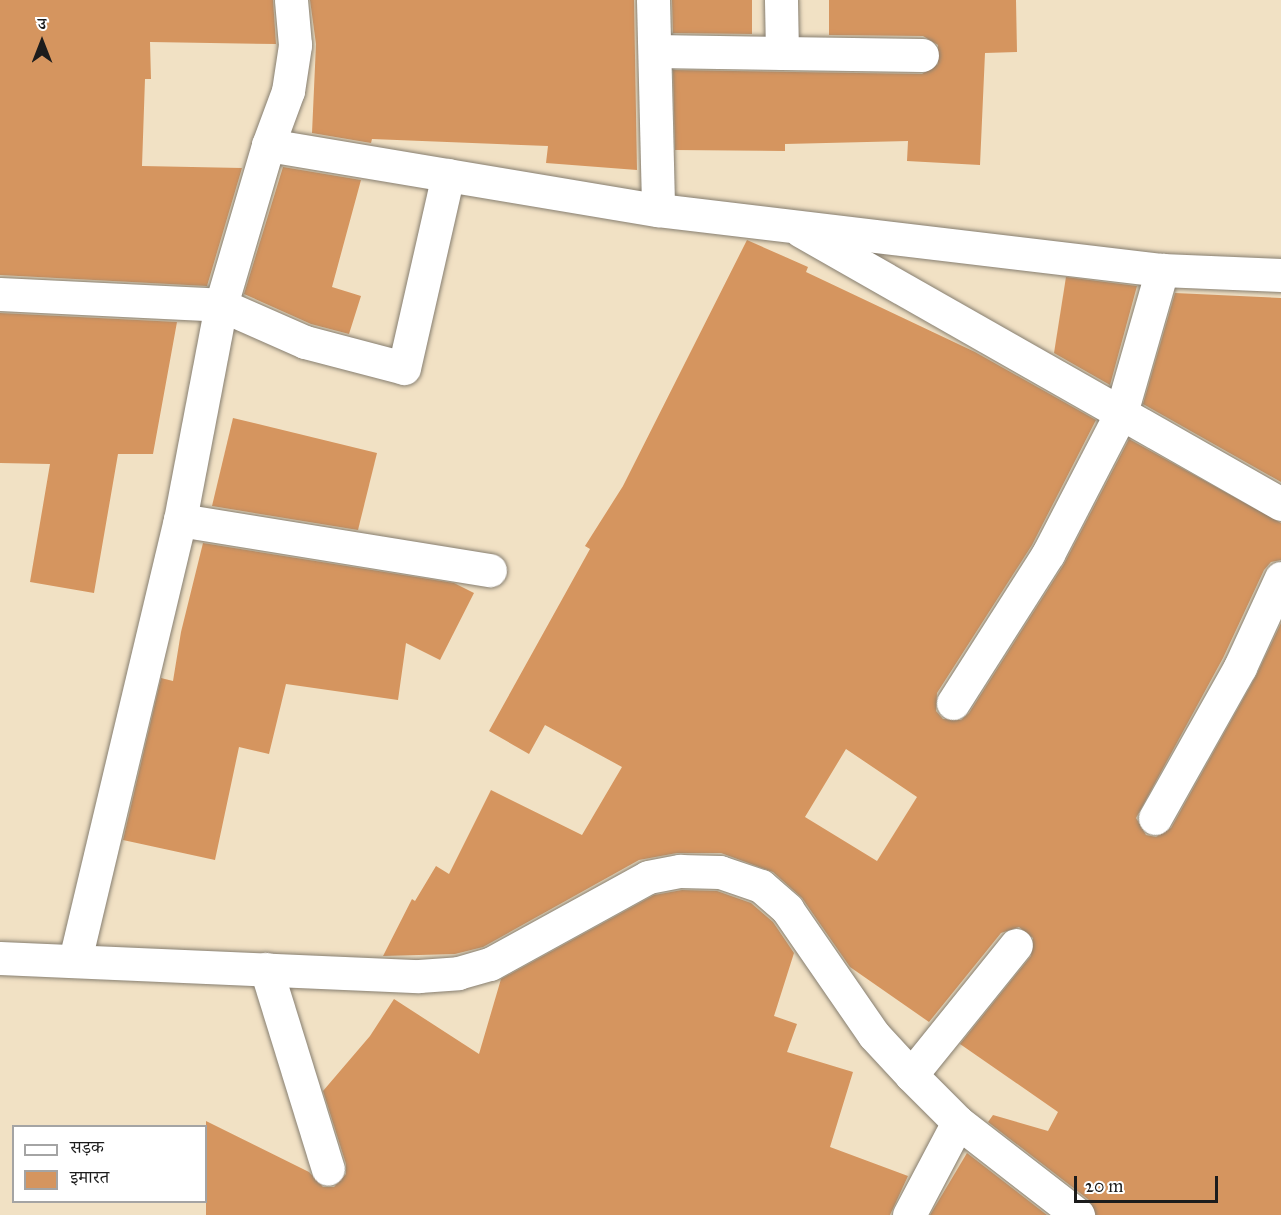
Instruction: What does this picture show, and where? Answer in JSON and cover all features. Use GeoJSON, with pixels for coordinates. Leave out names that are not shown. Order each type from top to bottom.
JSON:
{"type":"FeatureCollection","features":[{"type":"Feature","properties":{"kind":"street"},"geometry":{"type":"LineString","coordinates":[[75,960],[180,520],[220,305],[268,145],[288,91],[295,45],[291,0]]}},
{"type":"Feature","properties":{"kind":"street"},"geometry":{"type":"LineString","coordinates":[[653,0],[658,210]]}},
{"type":"Feature","properties":{"kind":"street"},"geometry":{"type":"LineString","coordinates":[[781,0],[782,53]]}},
{"type":"Feature","properties":{"kind":"street"},"geometry":{"type":"LineString","coordinates":[[655,51],[922,55]]}},
{"type":"Feature","properties":{"kind":"street"},"geometry":{"type":"LineString","coordinates":[[268,145],[658,210],[786,223],[1162,270],[1281,275]]}},
{"type":"Feature","properties":{"kind":"street"},"geometry":{"type":"LineString","coordinates":[[0,294],[220,305],[305,342],[404,368],[448,176]]}},
{"type":"Feature","properties":{"kind":"street"},"geometry":{"type":"LineString","coordinates":[[786,223],[1281,504]]}},
{"type":"Feature","properties":{"kind":"street"},"geometry":{"type":"LineString","coordinates":[[953,703],[1054,544],[1121,413],[1162,270]]}},
{"type":"Feature","properties":{"kind":"street"},"geometry":{"type":"LineString","coordinates":[[180,520],[490,570]]}},
{"type":"Feature","properties":{"kind":"street"},"geometry":{"type":"LineString","coordinates":[[1155,818],[1240,667],[1281,578]]}},
{"type":"Feature","properties":{"kind":"street"},"geometry":{"type":"LineString","coordinates":[[0,958],[419,976],[458,972],[490,964],[648,878],[680,871],[720,872],[761,886],[787,909],[874,1035],[911,1075],[958,1122],[1078,1215]]}},
{"type":"Feature","properties":{"kind":"street"},"geometry":{"type":"LineString","coordinates":[[911,1075],[1016,945]]}},
{"type":"Feature","properties":{"kind":"street"},"geometry":{"type":"LineString","coordinates":[[266,969],[328,1169]]}},
{"type":"Feature","properties":{"kind":"street"},"geometry":{"type":"LineString","coordinates":[[909,1215],[958,1122]]}},
{"type":"Feature","properties":{"kind":"building"},"geometry":{"type":"Polygon","coordinates":[[[0,0],[273,0],[276,44],[150,42],[151,79],[145,79],[142,166],[242,168],[207,286],[0,275],[0,0]]]}},
{"type":"Feature","properties":{"kind":"building"},"geometry":{"type":"Polygon","coordinates":[[[310,0],[634,0],[637,170],[546,163],[548,146],[372,139],[371,143],[312,133],[316,44],[310,0]]]}},
{"type":"Feature","properties":{"kind":"building"},"geometry":{"type":"Polygon","coordinates":[[[672,0],[752,0],[752,34],[673,33],[672,0]]]}},
{"type":"Feature","properties":{"kind":"building"},"geometry":{"type":"Polygon","coordinates":[[[829,0],[1016,0],[1017,52],[985,53],[980,165],[907,161],[908,141],[785,144],[785,151],[675,150],[673,70],[922,74],[938,64],[938,45],[923,36],[829,35],[829,0]]]}},
{"type":"Feature","properties":{"kind":"building"},"geometry":{"type":"Polygon","coordinates":[[[283,167],[361,180],[332,287],[361,296],[349,334],[311,324],[244,294],[283,167]]]}},
{"type":"Feature","properties":{"kind":"building"},"geometry":{"type":"Polygon","coordinates":[[[747,240],[808,267],[806,272],[975,352],[1096,420],[1032,545],[937,693],[936,711],[943,719],[961,720],[969,713],[1064,564],[1129,439],[1281,523],[1281,560],[1271,562],[1264,570],[1223,658],[1136,818],[1146,835],[1156,837],[1171,828],[1256,676],[1281,623],[1281,1215],[1096,1215],[1089,1200],[988,1122],[993,1115],[1048,1131],[1058,1112],[960,1044],[1031,956],[1033,938],[1019,927],[1001,933],[929,1022],[850,967],[802,898],[773,872],[721,853],[677,853],[639,860],[483,947],[455,954],[383,956],[412,899],[415,901],[436,866],[449,874],[491,790],[582,835],[622,767],[545,725],[529,754],[489,731],[590,549],[585,546],[623,486],[747,240]],[[846,749],[805,817],[877,861],[917,797],[846,749]]]}},
{"type":"Feature","properties":{"kind":"building"},"geometry":{"type":"Polygon","coordinates":[[[1066,277],[1137,286],[1110,385],[1054,353],[1066,277]]]}},
{"type":"Feature","properties":{"kind":"building"},"geometry":{"type":"Polygon","coordinates":[[[1175,293],[1281,298],[1281,482],[1143,404],[1175,293]]]}},
{"type":"Feature","properties":{"kind":"building"},"geometry":{"type":"Polygon","coordinates":[[[0,313],[177,322],[153,454],[118,454],[94,593],[30,582],[50,464],[0,463],[0,313]]]}},
{"type":"Feature","properties":{"kind":"building"},"geometry":{"type":"Polygon","coordinates":[[[233,418],[377,453],[358,530],[212,506],[233,418]]]}},
{"type":"Feature","properties":{"kind":"building"},"geometry":{"type":"Polygon","coordinates":[[[203,543],[454,583],[474,593],[440,660],[406,643],[398,700],[286,684],[269,754],[239,747],[215,860],[123,840],[161,678],[173,681],[181,632],[203,543]]]}},
{"type":"Feature","properties":{"kind":"building"},"geometry":{"type":"Polygon","coordinates":[[[682,890],[717,891],[751,903],[773,922],[794,953],[774,1016],[797,1024],[787,1052],[853,1072],[830,1147],[908,1176],[890,1215],[206,1215],[206,1121],[309,1172],[323,1187],[334,1187],[346,1174],[346,1164],[323,1091],[370,1036],[394,999],[479,1054],[501,979],[654,895],[682,890]]]}},
{"type":"Feature","properties":{"kind":"building"},"geometry":{"type":"Polygon","coordinates":[[[967,1153],[1047,1215],[930,1215],[967,1153]]]}}]}
